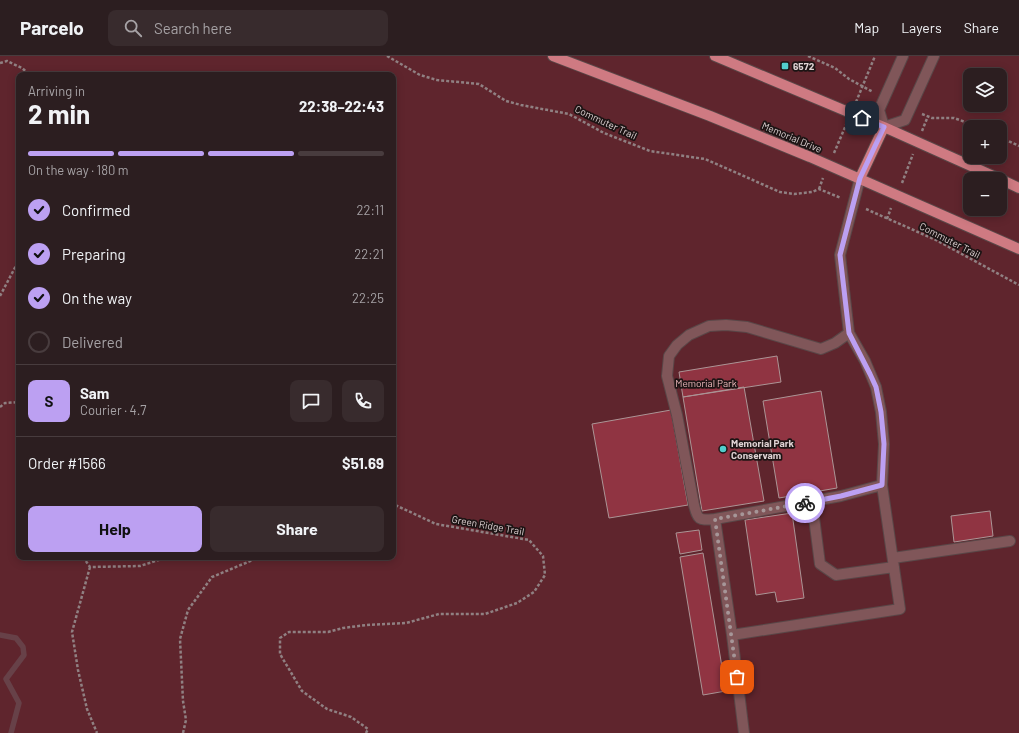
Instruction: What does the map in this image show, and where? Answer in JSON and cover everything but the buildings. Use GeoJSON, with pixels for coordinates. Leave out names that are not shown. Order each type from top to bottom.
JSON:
{"type":"FeatureCollection","features":[{"type":"Feature","properties":{"kind":"main road","name":"Memorial Drive"},"geometry":{"type":"LineString","coordinates":[[553,56],[710,116],[860,178],[1019,249]]}},
{"type":"Feature","properties":{"kind":"main road"},"geometry":{"type":"LineString","coordinates":[[715,56],[884,127],[984,172]]}},
{"type":"Feature","properties":{"kind":"main road"},"geometry":{"type":"LineString","coordinates":[[860,178],[884,127]]}},
{"type":"Feature","properties":{"kind":"main road"},"geometry":{"type":"LineString","coordinates":[[1007,182],[1019,188]]}},
{"type":"Feature","properties":{"kind":"street"},"geometry":{"type":"LineString","coordinates":[[903,56],[879,110],[884,127],[905,120],[934,56]]}},
{"type":"Feature","properties":{"kind":"street"},"geometry":{"type":"LineString","coordinates":[[732,635],[900,609],[882,485],[884,444],[876,387],[865,361],[849,333],[840,255],[860,178]]}},
{"type":"Feature","properties":{"kind":"street"},"geometry":{"type":"LineString","coordinates":[[849,333],[835,343],[821,349],[747,327],[709,326],[689,334],[677,345],[669,356],[667,376],[677,415],[694,505],[699,519],[715,519],[812,502],[882,485]]}},
{"type":"Feature","properties":{"kind":"street"},"geometry":{"type":"LineString","coordinates":[[812,502],[820,564],[836,575],[894,562],[1010,541]]}},
{"type":"Feature","properties":{"kind":"street"},"geometry":{"type":"LineString","coordinates":[[715,519],[732,635],[744,733]]}},
{"type":"Feature","properties":{"kind":"path","name":"Commuter Trail"},"geometry":{"type":"LineString","coordinates":[[387,56],[420,74],[437,80],[479,84],[506,101],[521,106],[569,114],[604,133],[650,151],[711,161],[780,192],[794,194],[812,192],[818,189]]}},
{"type":"Feature","properties":{"kind":"path"},"geometry":{"type":"LineString","coordinates":[[808,56],[835,68],[849,80],[873,92]]}},
{"type":"Feature","properties":{"kind":"path"},"geometry":{"type":"LineString","coordinates":[[842,198],[818,189],[875,56]]}},
{"type":"Feature","properties":{"kind":"path"},"geometry":{"type":"LineString","coordinates":[[0,63],[7,61],[22,68],[27,72]]}},
{"type":"Feature","properties":{"kind":"path"},"geometry":{"type":"LineString","coordinates":[[922,114],[932,118],[954,118],[963,121]]}},
{"type":"Feature","properties":{"kind":"path"},"geometry":{"type":"LineString","coordinates":[[886,219],[928,116]]}},
{"type":"Feature","properties":{"kind":"path"},"geometry":{"type":"LineString","coordinates":[[1007,140],[1019,146]]}},
{"type":"Feature","properties":{"kind":"path","name":"Commuter Trail"},"geometry":{"type":"LineString","coordinates":[[873,211],[886,219],[936,240],[1019,285]]}},
{"type":"Feature","properties":{"kind":"path"},"geometry":{"type":"LineString","coordinates":[[0,296],[16,266]]}},
{"type":"Feature","properties":{"kind":"path"},"geometry":{"type":"LineString","coordinates":[[0,406],[5,402],[16,402]]}},
{"type":"Feature","properties":{"kind":"path","name":"Green Ridge Trail"},"geometry":{"type":"LineString","coordinates":[[366,733],[368,729],[351,717],[327,709],[302,691],[280,654],[280,638],[289,632],[328,632],[343,628],[367,625],[406,623],[439,614],[485,614],[517,603],[534,592],[545,575],[543,556],[528,540],[436,524],[396,505]]}},
{"type":"Feature","properties":{"kind":"path"},"geometry":{"type":"LineString","coordinates":[[85,560],[90,567]]}},
{"type":"Feature","properties":{"kind":"path"},"geometry":{"type":"LineString","coordinates":[[90,567],[140,566],[159,560]]}},
{"type":"Feature","properties":{"kind":"path"},"geometry":{"type":"LineString","coordinates":[[183,733],[186,720],[183,701],[180,640],[188,610],[212,577],[253,560]]}},
{"type":"Feature","properties":{"kind":"path"},"geometry":{"type":"LineString","coordinates":[[90,567],[72,632],[78,670],[87,709],[97,733]]}},
{"type":"Feature","properties":{"kind":"green space","name":"Memorial Park"},"geometry":{"type":"Polygon","coordinates":[[[0,56],[1019,56],[1019,733],[0,733],[0,56]]]}},
{"type":"Feature","properties":{"kind":"waterway"},"geometry":{"type":"LineString","coordinates":[[0,635],[16,638],[23,647],[24,655],[6,679],[19,703],[11,733]]}},
{"type":"Feature","properties":{"kind":"way so far"},"geometry":{"type":"LineString","coordinates":[[737,677],[715,519],[805,503]]}},
{"type":"Feature","properties":{"kind":"place","name":"6572"},"geometry":{"type":"Point","coordinates":[785,66]}},
{"type":"Feature","properties":{"kind":"place","name":"Memorial Park Conservam"},"geometry":{"type":"Point","coordinates":[723,449]}},
{"type":"Feature","properties":{"kind":"route"},"geometry":{"type":"LineString","coordinates":[[805,503],[841,496],[882,485],[884,444],[881,412],[876,387],[865,361],[849,333],[840,255],[860,178],[884,127],[862,118]]}}]}
